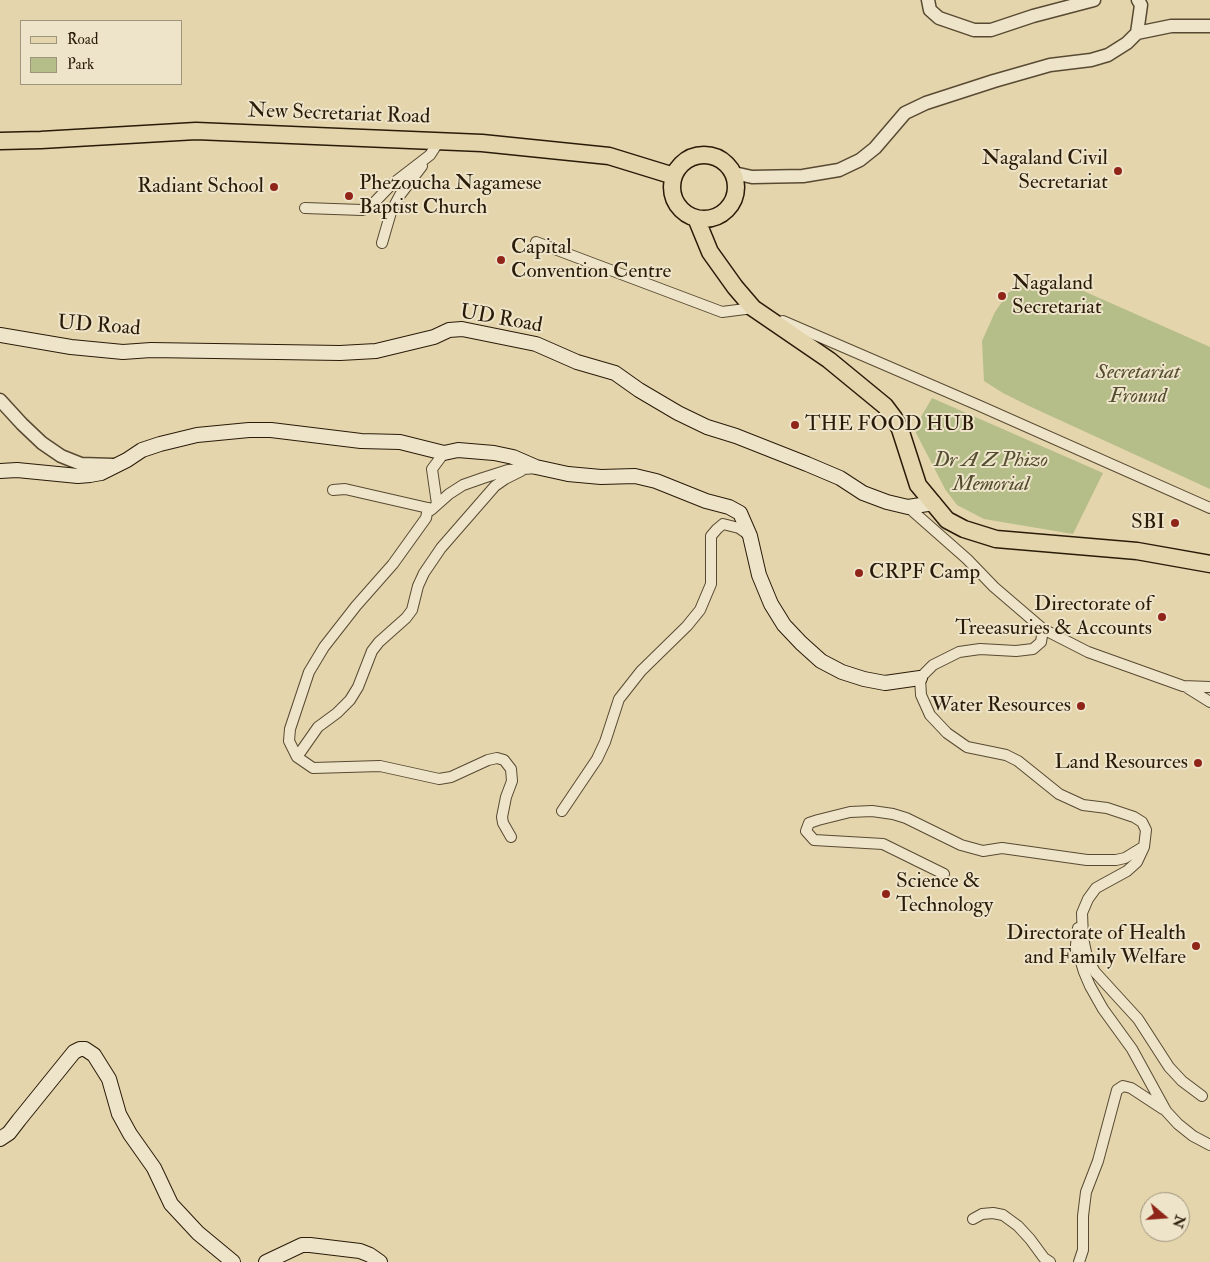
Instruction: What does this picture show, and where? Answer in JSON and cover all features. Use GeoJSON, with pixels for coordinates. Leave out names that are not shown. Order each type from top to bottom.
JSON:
{"type":"FeatureCollection","features":[{"type":"Feature","properties":{"kind":"main road","name":"New Secretariat Road"},"geometry":{"type":"LineString","coordinates":[[0,141],[196,131],[482,143],[608,156],[674,176]]}},
{"type":"Feature","properties":{"kind":"main road"},"geometry":{"type":"LineString","coordinates":[[703,155],[718,158],[734,173],[736,190],[732,204],[725,211],[712,218],[696,218],[683,212],[674,199],[672,184],[674,176],[682,163],[688,159],[703,155]]}},
{"type":"Feature","properties":{"kind":"main road"},"geometry":{"type":"LineString","coordinates":[[696,218],[710,252],[753,308],[829,360],[885,406],[900,429],[918,485],[947,520],[964,529],[996,539],[1137,551],[1210,564]]}},
{"type":"Feature","properties":{"kind":"main road","name":"UD Road"},"geometry":{"type":"LineString","coordinates":[[0,334],[71,347],[123,352],[151,350],[340,353],[376,350],[434,337],[449,330],[462,329],[536,344],[577,362],[614,373],[639,390],[707,428],[736,436],[807,464],[840,478],[863,493],[887,502],[908,506],[934,503]]}},
{"type":"Feature","properties":{"kind":"main road"},"geometry":{"type":"LineString","coordinates":[[0,471],[17,470],[78,476],[101,473],[142,450],[160,444],[197,435],[270,430],[361,441],[400,442],[444,453],[458,450],[494,453],[513,457],[541,468],[568,474],[601,477],[635,476],[656,480],[706,501],[735,509],[742,518],[750,536],[770,604],[784,625],[821,661],[842,672],[864,679],[885,682],[920,678]]}},
{"type":"Feature","properties":{"kind":"main road"},"geometry":{"type":"LineString","coordinates":[[0,1139],[9,1133],[74,1052],[85,1049],[94,1055],[109,1079],[119,1114],[130,1134],[154,1168],[165,1195],[171,1204],[198,1233],[233,1262]]}},
{"type":"Feature","properties":{"kind":"main road"},"geometry":{"type":"LineString","coordinates":[[266,1262],[302,1245],[310,1244],[360,1251],[370,1254],[380,1262]]}},
{"type":"Feature","properties":{"kind":"street"},"geometry":{"type":"LineString","coordinates":[[928,0],[930,10],[939,18],[974,30],[991,30],[1033,16],[1094,0]]}},
{"type":"Feature","properties":{"kind":"street"},"geometry":{"type":"LineString","coordinates":[[1137,33],[1141,5],[1138,0]]}},
{"type":"Feature","properties":{"kind":"street"},"geometry":{"type":"LineString","coordinates":[[734,173],[752,177],[795,176],[839,170],[860,160],[875,148],[905,113],[926,104],[994,81],[1050,65],[1091,60],[1108,55],[1127,43],[1137,33],[1171,26],[1210,26]]}},
{"type":"Feature","properties":{"kind":"street"},"geometry":{"type":"LineString","coordinates":[[382,243],[391,212],[400,195],[439,141]]}},
{"type":"Feature","properties":{"kind":"street"},"geometry":{"type":"LineString","coordinates":[[305,208],[362,210],[369,208],[391,185],[430,156]]}},
{"type":"Feature","properties":{"kind":"street"},"geometry":{"type":"LineString","coordinates":[[536,242],[722,312],[753,308],[1210,508]]}},
{"type":"Feature","properties":{"kind":"street"},"geometry":{"type":"LineString","coordinates":[[0,400],[42,443],[61,456],[81,464],[113,466]]}},
{"type":"Feature","properties":{"kind":"street"},"geometry":{"type":"LineString","coordinates":[[444,453],[432,469],[432,506],[426,518],[393,564],[356,606],[324,647],[308,672],[290,729],[288,742],[297,757],[313,768],[380,766],[422,777],[439,779],[450,777],[488,760],[498,758],[504,760],[511,769],[512,781],[502,817],[503,824],[511,837]]}},
{"type":"Feature","properties":{"kind":"street"},"geometry":{"type":"LineString","coordinates":[[333,490],[345,489],[432,506],[463,485],[508,470],[541,468]]}},
{"type":"Feature","properties":{"kind":"street"},"geometry":{"type":"LineString","coordinates":[[297,757],[318,726],[337,713],[350,700],[358,687],[372,651],[412,610],[418,586],[440,548],[495,486],[524,469]]}},
{"type":"Feature","properties":{"kind":"street"},"geometry":{"type":"LineString","coordinates":[[908,506],[967,559],[994,587],[1043,629],[1088,652],[1193,690],[1210,702]]}},
{"type":"Feature","properties":{"kind":"street"},"geometry":{"type":"LineString","coordinates":[[562,811],[597,759],[606,742],[619,699],[641,671],[687,626],[700,610],[711,584],[711,536],[723,524],[739,528],[750,536]]}},
{"type":"Feature","properties":{"kind":"street"},"geometry":{"type":"LineString","coordinates":[[1043,629],[1040,642],[1033,649],[1016,651],[980,649],[959,652],[932,665],[920,678],[921,695],[930,715],[947,733],[967,747],[1006,755],[1018,761],[1059,794],[1083,805],[1107,808],[1134,817],[1142,822],[1146,830],[1144,847],[1137,862],[1127,871],[1096,888],[1088,899],[1082,913],[1076,932],[1076,945],[1084,972],[1103,1009],[1132,1049],[1166,1111]]}},
{"type":"Feature","properties":{"kind":"street"},"geometry":{"type":"LineString","coordinates":[[1183,686],[1210,687]]}},
{"type":"Feature","properties":{"kind":"street"},"geometry":{"type":"LineString","coordinates":[[944,874],[883,844],[814,840],[806,831],[809,823],[818,820],[850,812],[872,811],[906,818],[961,845],[983,850],[1002,848],[1087,860],[1116,860],[1125,858],[1144,847]]}},
{"type":"Feature","properties":{"kind":"street"},"geometry":{"type":"LineString","coordinates":[[1082,913],[1083,938],[1087,957],[1095,972],[1138,1020],[1169,1066],[1182,1081],[1202,1096]]}},
{"type":"Feature","properties":{"kind":"street"},"geometry":{"type":"LineString","coordinates":[[1080,1262],[1083,1250],[1083,1216],[1086,1192],[1098,1161],[1117,1090],[1123,1086],[1132,1088],[1166,1111],[1193,1136],[1210,1145]]}},
{"type":"Feature","properties":{"kind":"street"},"geometry":{"type":"LineString","coordinates":[[973,1219],[982,1214],[993,1213],[1003,1215],[1030,1239],[1044,1258],[1050,1262]]}},
{"type":"Feature","properties":{"kind":"green space","name":"Secretariat Fround"},"geometry":{"type":"Polygon","coordinates":[[[1031,279],[1070,285],[1210,347],[1210,489],[1029,406],[984,381],[982,341],[995,312],[1008,293],[1031,279]]]}},
{"type":"Feature","properties":{"kind":"green space","name":"Dr A Z Phizo Memorial"},"geometry":{"type":"Polygon","coordinates":[[[932,398],[1103,473],[1073,534],[984,519],[957,505],[945,489],[914,429],[932,398]]]}},
{"type":"Feature","properties":{"kind":"place","name":"Nagaland Civil Secretariat"},"geometry":{"type":"Point","coordinates":[1118,171]}},
{"type":"Feature","properties":{"kind":"place","name":"Radiant School"},"geometry":{"type":"Point","coordinates":[274,187]}},
{"type":"Feature","properties":{"kind":"place","name":"Phezoucha Nagamese Baptist Church"},"geometry":{"type":"Point","coordinates":[349,196]}},
{"type":"Feature","properties":{"kind":"place","name":"Capital Convention Centre"},"geometry":{"type":"Point","coordinates":[501,260]}},
{"type":"Feature","properties":{"kind":"place","name":"Nagaland Secretariat"},"geometry":{"type":"Point","coordinates":[1002,296]}},
{"type":"Feature","properties":{"kind":"place","name":"THE FOOD HUB"},"geometry":{"type":"Point","coordinates":[795,425]}},
{"type":"Feature","properties":{"kind":"place","name":"SBI"},"geometry":{"type":"Point","coordinates":[1175,523]}},
{"type":"Feature","properties":{"kind":"place","name":"CRPF Camp"},"geometry":{"type":"Point","coordinates":[859,573]}},
{"type":"Feature","properties":{"kind":"place","name":"Directorate of Treeasuries & Accounts"},"geometry":{"type":"Point","coordinates":[1162,617]}},
{"type":"Feature","properties":{"kind":"place","name":"Water Resources"},"geometry":{"type":"Point","coordinates":[1081,706]}},
{"type":"Feature","properties":{"kind":"place","name":"Land Resources"},"geometry":{"type":"Point","coordinates":[1198,763]}},
{"type":"Feature","properties":{"kind":"place","name":"Science & Technology"},"geometry":{"type":"Point","coordinates":[886,894]}},
{"type":"Feature","properties":{"kind":"place","name":"Directorate of Health and Family Welfare"},"geometry":{"type":"Point","coordinates":[1196,946]}}]}
